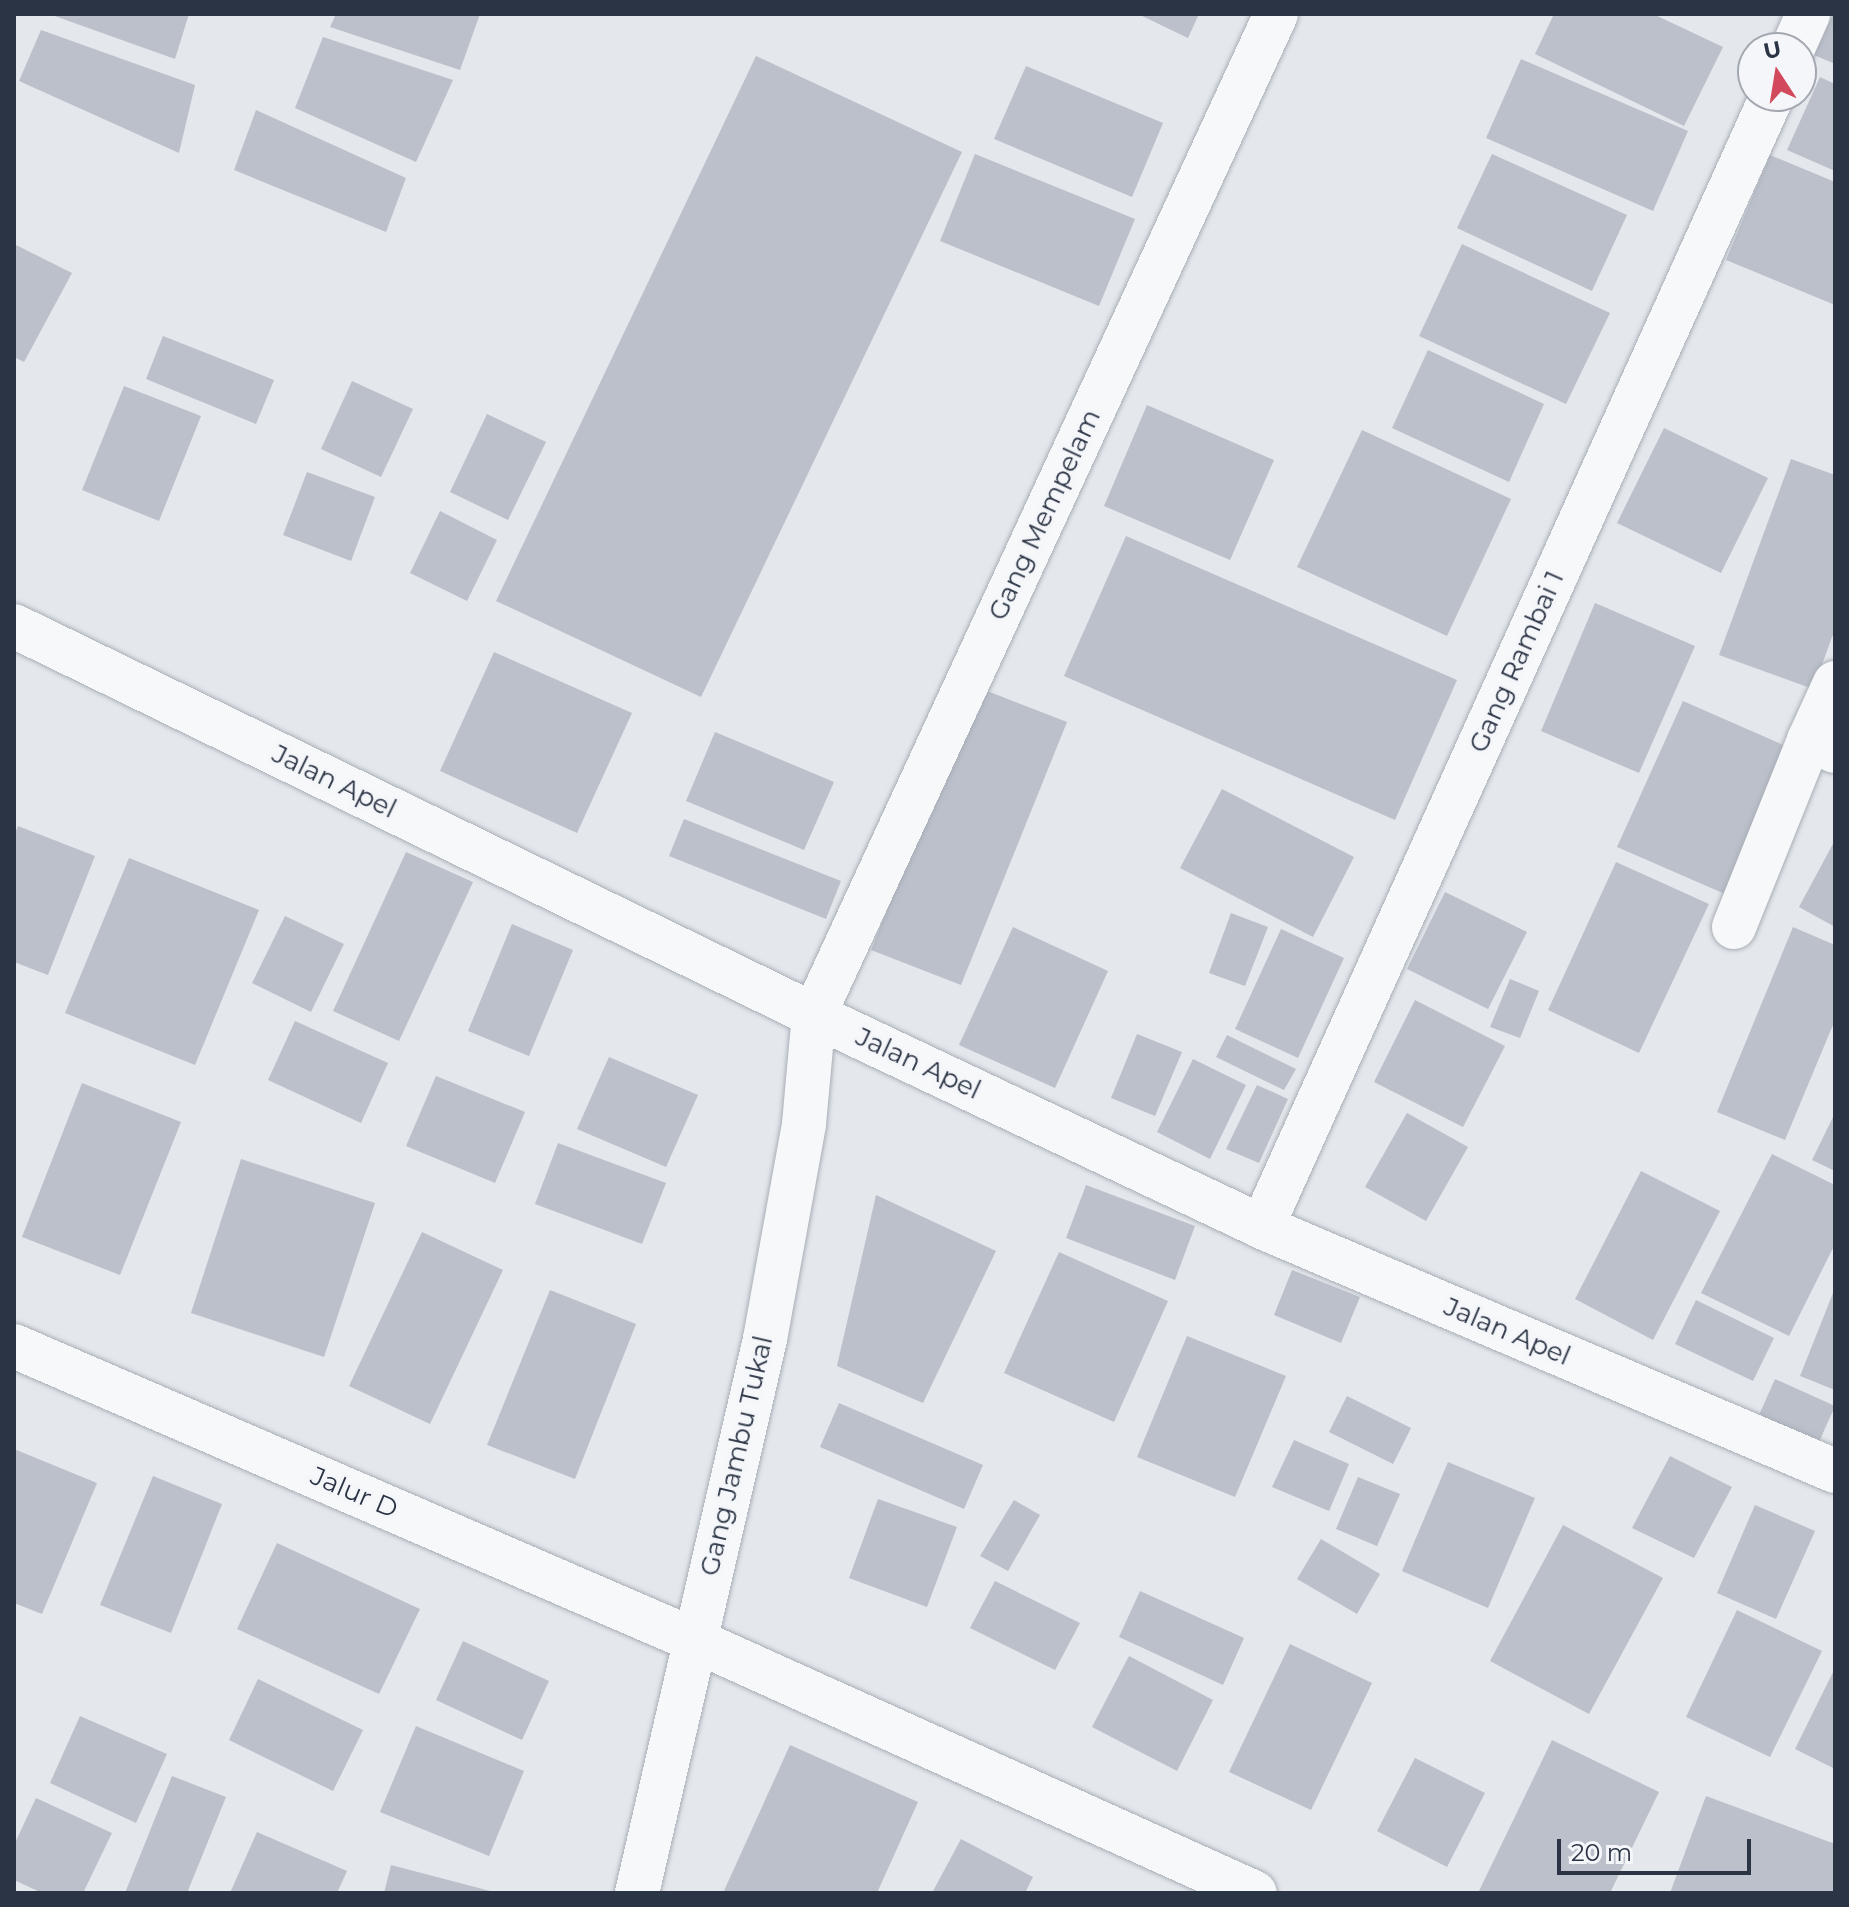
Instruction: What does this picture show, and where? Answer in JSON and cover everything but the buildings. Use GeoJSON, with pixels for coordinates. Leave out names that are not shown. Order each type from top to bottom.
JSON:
{"type":"FeatureCollection","features":[{"type":"Feature","properties":{"kind":"street","name":"Gang Mempelam"},"geometry":{"type":"LineString","coordinates":[[814,1015],[1276,14]]}},
{"type":"Feature","properties":{"kind":"street","name":"Gang Rambai 1"},"geometry":{"type":"LineString","coordinates":[[1262,1227],[1765,112]]}},
{"type":"Feature","properties":{"kind":"street","name":"Jalan Apel"},"geometry":{"type":"LineString","coordinates":[[14,626],[814,1015],[1262,1227],[1835,1471]]}},
{"type":"Feature","properties":{"kind":"street"},"geometry":{"type":"LineString","coordinates":[[1734,927],[1822,746],[1835,683]]}},
{"type":"Feature","properties":{"kind":"street","name":"Gang Jambu Tukal"},"geometry":{"type":"LineString","coordinates":[[637,1893],[765,1339],[804,1124],[814,1015]]}},
{"type":"Feature","properties":{"kind":"street","name":"Jalur D"},"geometry":{"type":"LineString","coordinates":[[14,1346],[694,1640],[1255,1893]]}}]}
